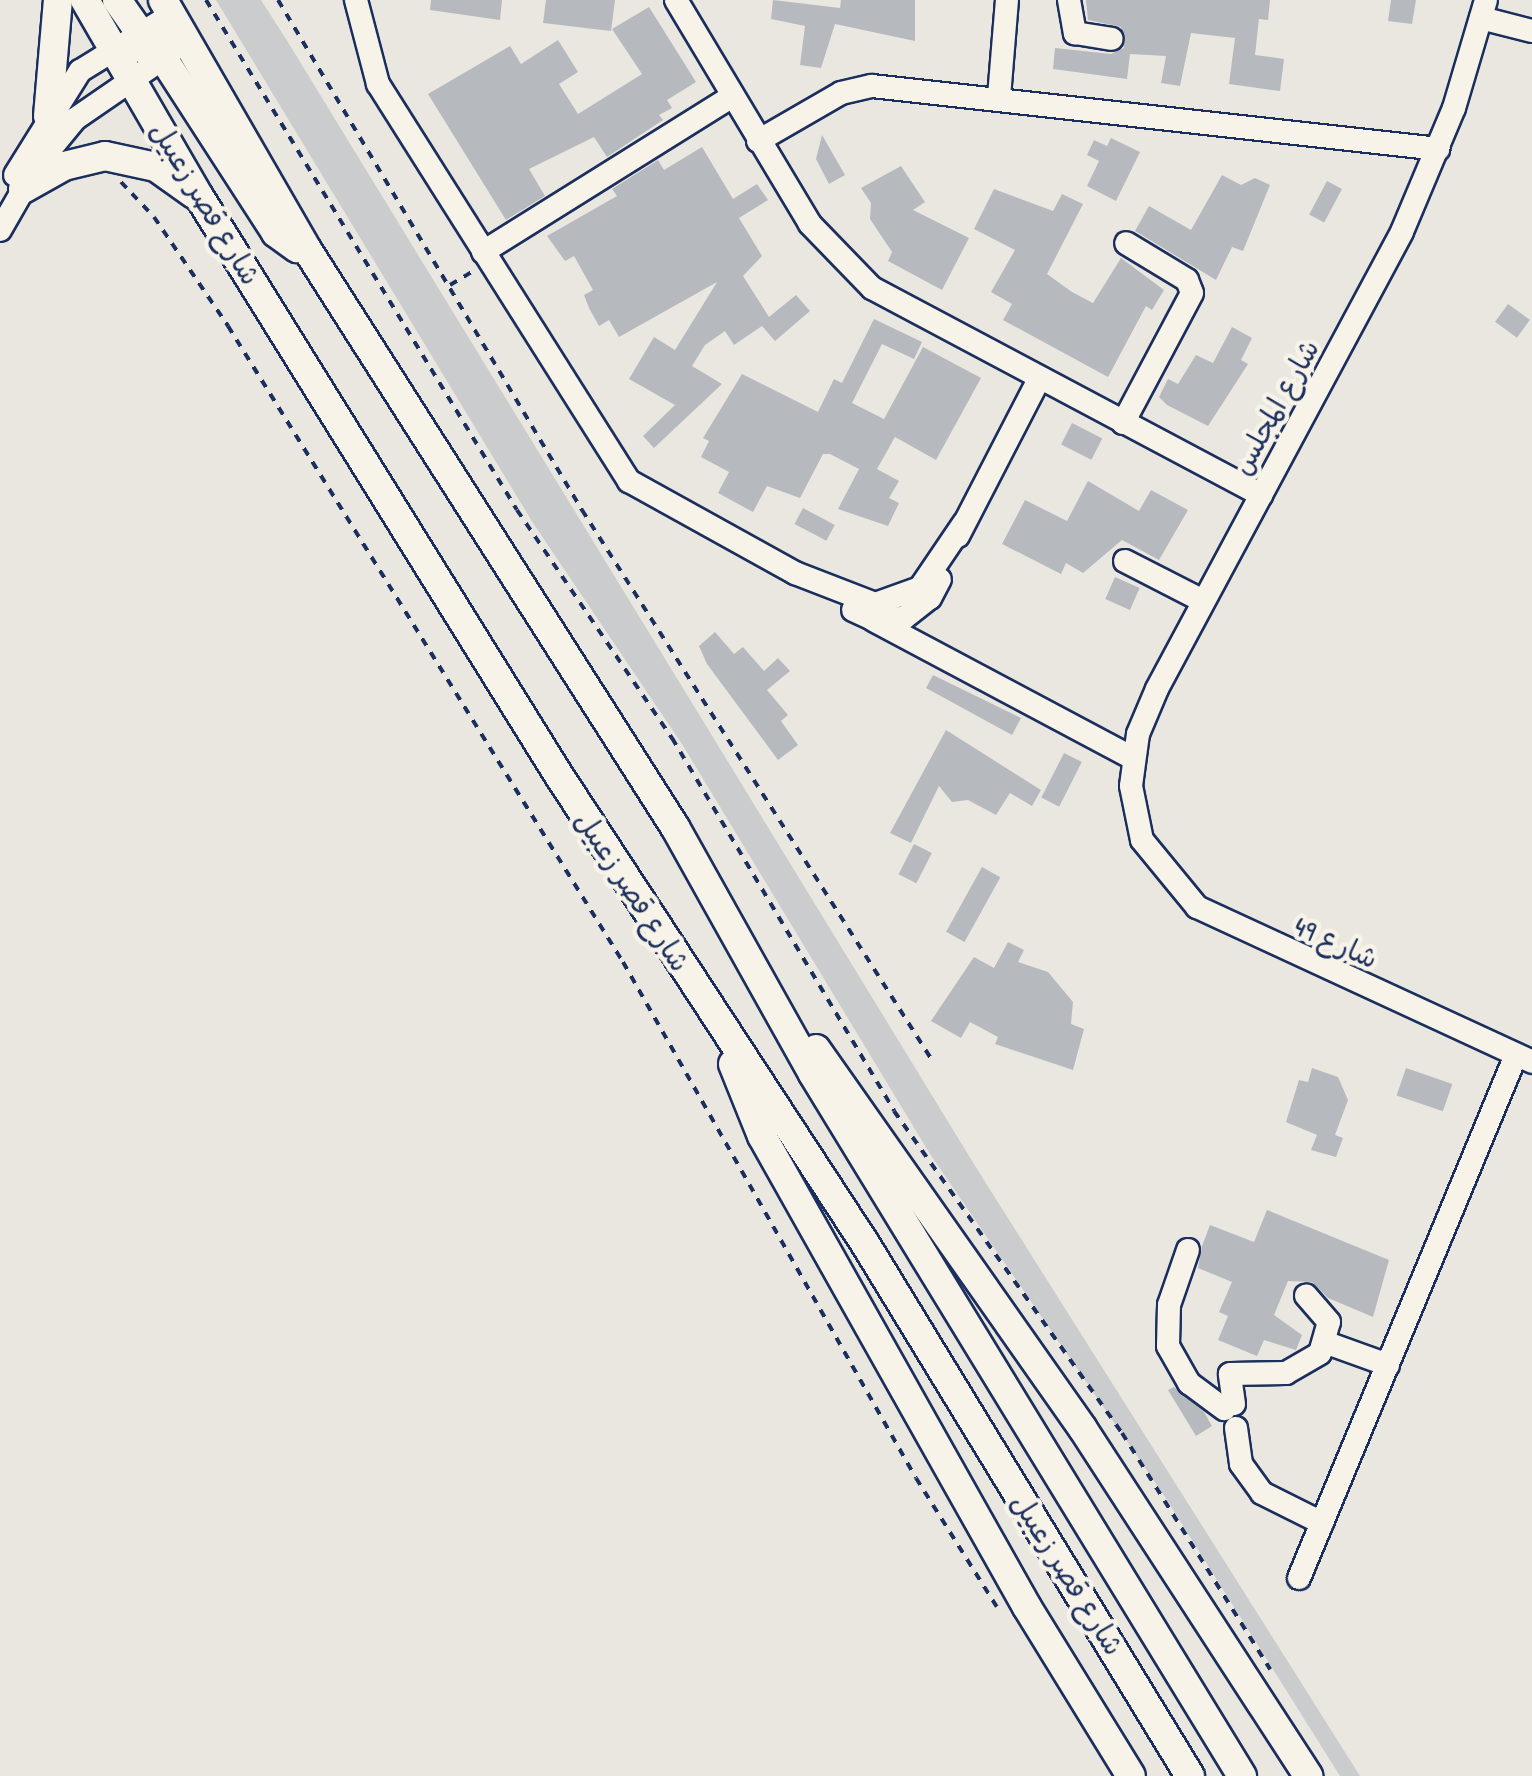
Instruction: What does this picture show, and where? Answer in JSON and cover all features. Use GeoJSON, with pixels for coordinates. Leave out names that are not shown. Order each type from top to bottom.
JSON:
{"type":"FeatureCollection","features":[{"type":"Feature","properties":{"kind":"main road"},"geometry":{"type":"LineString","coordinates":[[48,116],[58,0]]}},
{"type":"Feature","properties":{"kind":"main road","name":"شارع قصر زعبيل"},"geometry":{"type":"LineString","coordinates":[[85,0],[128,41],[132,75],[200,198],[723,1029],[866,1246],[1190,1776]]}},
{"type":"Feature","properties":{"kind":"main road"},"geometry":{"type":"LineString","coordinates":[[116,0],[128,41],[163,58],[276,233],[308,251]]}},
{"type":"Feature","properties":{"kind":"main road","name":"شارع قصر زعبيل"},"geometry":{"type":"LineString","coordinates":[[167,7],[308,251],[563,648],[1242,1776]]}},
{"type":"Feature","properties":{"kind":"main road"},"geometry":{"type":"LineString","coordinates":[[128,41],[188,44]]}},
{"type":"Feature","properties":{"kind":"main road"},"geometry":{"type":"LineString","coordinates":[[11,197],[64,166],[105,156],[156,167],[200,198]]}},
{"type":"Feature","properties":{"kind":"main road"},"geometry":{"type":"LineString","coordinates":[[778,1009],[822,1056],[1084,1430],[1308,1776]]}},
{"type":"Feature","properties":{"kind":"main road"},"geometry":{"type":"LineString","coordinates":[[723,1029],[762,1136],[1027,1607],[1131,1776]]}},
{"type":"Feature","properties":{"kind":"street"},"geometry":{"type":"LineString","coordinates":[[356,0],[378,84],[629,481],[872,619],[1133,758]]}},
{"type":"Feature","properties":{"kind":"street"},"geometry":{"type":"LineString","coordinates":[[676,0],[810,224],[872,288],[1261,495]]}},
{"type":"Feature","properties":{"kind":"street"},"geometry":{"type":"LineString","coordinates":[[998,97],[1007,0]]}},
{"type":"Feature","properties":{"kind":"street"},"geometry":{"type":"LineString","coordinates":[[1070,0],[1075,33],[1112,40]]}},
{"type":"Feature","properties":{"kind":"street"},"geometry":{"type":"LineString","coordinates":[[0,230],[48,116],[80,71],[128,41],[167,7]]}},
{"type":"Feature","properties":{"kind":"street"},"geometry":{"type":"LineString","coordinates":[[1484,9],[1532,31]]}},
{"type":"Feature","properties":{"kind":"street","name":"شارع المجلس"},"geometry":{"type":"LineString","coordinates":[[1142,840],[1133,758],[1157,689],[1394,248],[1438,148],[1484,9]]}},
{"type":"Feature","properties":{"kind":"street"},"geometry":{"type":"LineString","coordinates":[[11,197],[96,98],[188,44]]}},
{"type":"Feature","properties":{"kind":"street"},"geometry":{"type":"LineString","coordinates":[[758,141],[841,92],[872,86],[1438,148]]}},
{"type":"Feature","properties":{"kind":"street"},"geometry":{"type":"LineString","coordinates":[[486,257],[731,97]]}},
{"type":"Feature","properties":{"kind":"street"},"geometry":{"type":"LineString","coordinates":[[1123,422],[1192,293],[1187,280],[1126,243]]}},
{"type":"Feature","properties":{"kind":"street"},"geometry":{"type":"LineString","coordinates":[[872,619],[904,618],[930,598],[1038,379]]}},
{"type":"Feature","properties":{"kind":"street"},"geometry":{"type":"LineString","coordinates":[[795,573],[859,601],[891,603],[920,588],[964,523]]}},
{"type":"Feature","properties":{"kind":"street"},"geometry":{"type":"LineString","coordinates":[[1125,560],[1204,601]]}},
{"type":"Feature","properties":{"kind":"street","name":"شارع 49"},"geometry":{"type":"LineString","coordinates":[[1142,840],[1197,907],[1234,929],[1524,1059]]}},
{"type":"Feature","properties":{"kind":"street"},"geometry":{"type":"LineString","coordinates":[[1299,1578],[1388,1365],[1524,1059]]}},
{"type":"Feature","properties":{"kind":"street"},"geometry":{"type":"LineString","coordinates":[[1188,1250],[1169,1305],[1168,1346],[1189,1382],[1231,1414]]}},
{"type":"Feature","properties":{"kind":"street"},"geometry":{"type":"LineString","coordinates":[[1306,1296],[1324,1311],[1327,1343]]}},
{"type":"Feature","properties":{"kind":"street"},"geometry":{"type":"LineString","coordinates":[[1327,1343],[1388,1365]]}},
{"type":"Feature","properties":{"kind":"street"},"geometry":{"type":"LineString","coordinates":[[1322,1523],[1262,1493],[1241,1464],[1231,1414],[1230,1374],[1298,1369],[1327,1343]]}},
{"type":"Feature","properties":{"kind":"path"},"geometry":{"type":"LineString","coordinates":[[206,0],[517,510],[672,738],[894,1111],[1122,1433],[1276,1680]]}},
{"type":"Feature","properties":{"kind":"path"},"geometry":{"type":"LineString","coordinates":[[278,0],[582,510],[932,1060]]}},
{"type":"Feature","properties":{"kind":"path"},"geometry":{"type":"LineString","coordinates":[[105,156],[105,172],[118,172],[124,192],[154,217],[228,326],[623,962],[916,1478],[999,1610]]}},
{"type":"Feature","properties":{"kind":"path"},"geometry":{"type":"LineString","coordinates":[[450,286],[486,257]]}},
{"type":"Feature","properties":{"kind":"shaded area"},"geometry":{"type":"Polygon","coordinates":[[[216,0],[261,0],[977,1169],[1360,1776],[1340,1776],[1165,1497],[930,1154],[682,744],[533,523],[216,0]]]}},
{"type":"Feature","properties":{"kind":"building"},"geometry":{"type":"Polygon","coordinates":[[[431,0],[502,0],[500,20],[430,10],[431,0]]]}},
{"type":"Feature","properties":{"kind":"building"},"geometry":{"type":"Polygon","coordinates":[[[546,0],[615,0],[611,31],[543,23],[546,0]]]}},
{"type":"Feature","properties":{"kind":"building"},"geometry":{"type":"Polygon","coordinates":[[[773,0],[840,8],[841,0],[915,0],[915,41],[835,24],[821,68],[800,65],[805,26],[771,19],[773,0]]]}},
{"type":"Feature","properties":{"kind":"building"},"geometry":{"type":"Polygon","coordinates":[[[1086,0],[1270,0],[1268,20],[1259,19],[1255,55],[1284,59],[1280,91],[1229,84],[1235,38],[1191,33],[1180,86],[1161,83],[1166,56],[1130,54],[1127,79],[1053,69],[1055,48],[1111,54],[1124,48],[1121,27],[1088,20],[1086,0]]]}},
{"type":"Feature","properties":{"kind":"building"},"geometry":{"type":"Polygon","coordinates":[[[1391,0],[1416,0],[1412,24],[1388,21],[1391,0]]]}},
{"type":"Feature","properties":{"kind":"building"},"geometry":{"type":"Polygon","coordinates":[[[649,7],[696,82],[667,100],[672,108],[659,115],[663,120],[607,157],[594,137],[529,169],[545,196],[506,220],[428,94],[510,46],[521,64],[558,40],[578,72],[559,84],[578,114],[642,74],[612,29],[649,7]]]}},
{"type":"Feature","properties":{"kind":"building"},"geometry":{"type":"Polygon","coordinates":[[[822,135],[845,175],[829,184],[816,159],[822,135]]]}},
{"type":"Feature","properties":{"kind":"building"},"geometry":{"type":"Polygon","coordinates":[[[1111,138],[1140,152],[1116,201],[1087,186],[1099,161],[1087,155],[1094,140],[1107,146],[1111,138]]]}},
{"type":"Feature","properties":{"kind":"building"},"geometry":{"type":"Polygon","coordinates":[[[702,147],[733,199],[757,184],[768,200],[739,218],[762,256],[743,276],[769,317],[796,295],[810,311],[775,341],[762,326],[734,345],[725,331],[705,345],[692,366],[722,384],[654,448],[643,436],[675,405],[629,379],[654,337],[675,350],[717,282],[619,337],[609,320],[599,326],[589,308],[584,295],[593,290],[574,256],[565,261],[547,236],[617,196],[612,189],[658,160],[664,170],[702,147]]]}},
{"type":"Feature","properties":{"kind":"building"},"geometry":{"type":"Polygon","coordinates":[[[901,166],[925,202],[913,210],[969,238],[942,290],[888,261],[892,252],[870,219],[871,203],[861,188],[901,166]]]}},
{"type":"Feature","properties":{"kind":"building"},"geometry":{"type":"Polygon","coordinates":[[[1222,175],[1241,185],[1255,178],[1270,185],[1243,251],[1232,247],[1216,280],[1135,231],[1149,206],[1191,230],[1222,175]]]}},
{"type":"Feature","properties":{"kind":"building"},"geometry":{"type":"Polygon","coordinates":[[[1327,181],[1342,189],[1324,223],[1309,215],[1327,181]]]}},
{"type":"Feature","properties":{"kind":"building"},"geometry":{"type":"Polygon","coordinates":[[[994,189],[1053,211],[1062,194],[1083,204],[1047,274],[1072,292],[1093,303],[1121,258],[1164,290],[1152,310],[1146,306],[1108,377],[1003,320],[1012,304],[991,292],[1015,250],[974,229],[994,189]]]}},
{"type":"Feature","properties":{"kind":"building"},"geometry":{"type":"Polygon","coordinates":[[[1508,304],[1530,320],[1517,338],[1495,322],[1508,304]]]}},
{"type":"Feature","properties":{"kind":"building"},"geometry":{"type":"Polygon","coordinates":[[[874,319],[922,342],[914,359],[882,344],[852,403],[884,419],[923,347],[981,378],[936,460],[895,437],[877,469],[899,481],[889,498],[899,503],[888,526],[838,509],[859,469],[830,454],[823,454],[800,498],[767,486],[753,512],[718,493],[729,472],[701,457],[709,441],[703,438],[742,374],[818,412],[834,379],[842,383],[874,319]]]}},
{"type":"Feature","properties":{"kind":"building"},"geometry":{"type":"Polygon","coordinates":[[[1232,327],[1252,338],[1241,360],[1248,364],[1208,426],[1159,397],[1168,379],[1178,384],[1196,355],[1213,363],[1232,327]]]}},
{"type":"Feature","properties":{"kind":"building"},"geometry":{"type":"Polygon","coordinates":[[[1072,423],[1102,438],[1091,460],[1061,444],[1072,423]]]}},
{"type":"Feature","properties":{"kind":"building"},"geometry":{"type":"Polygon","coordinates":[[[1088,481],[1139,511],[1151,490],[1188,510],[1159,560],[1122,540],[1083,573],[1066,563],[1061,574],[1002,544],[1025,500],[1067,521],[1088,481]]]}},
{"type":"Feature","properties":{"kind":"building"},"geometry":{"type":"Polygon","coordinates":[[[803,508],[835,525],[826,541],[795,524],[803,508]]]}},
{"type":"Feature","properties":{"kind":"building"},"geometry":{"type":"Polygon","coordinates":[[[1115,577],[1140,588],[1130,610],[1105,599],[1115,577]]]}},
{"type":"Feature","properties":{"kind":"building"},"geometry":{"type":"Polygon","coordinates":[[[715,632],[734,654],[743,647],[764,671],[778,658],[790,671],[767,690],[788,715],[781,721],[798,745],[778,760],[707,664],[699,646],[715,632]]]}},
{"type":"Feature","properties":{"kind":"building"},"geometry":{"type":"Polygon","coordinates":[[[933,675],[1021,718],[1012,735],[926,688],[933,675]]]}},
{"type":"Feature","properties":{"kind":"building"},"geometry":{"type":"Polygon","coordinates":[[[946,730],[1041,790],[1032,806],[1010,793],[996,815],[968,800],[952,802],[939,786],[911,843],[890,833],[946,730]]]}},
{"type":"Feature","properties":{"kind":"building"},"geometry":{"type":"Polygon","coordinates":[[[1064,753],[1082,762],[1059,807],[1041,798],[1064,753]]]}},
{"type":"Feature","properties":{"kind":"building"},"geometry":{"type":"Polygon","coordinates":[[[914,844],[932,853],[916,883],[899,874],[914,844]]]}},
{"type":"Feature","properties":{"kind":"building"},"geometry":{"type":"Polygon","coordinates":[[[982,867],[1000,877],[964,942],[946,932],[982,867]]]}},
{"type":"Feature","properties":{"kind":"building"},"geometry":{"type":"Polygon","coordinates":[[[1008,942],[1024,950],[1018,962],[1048,972],[1073,1002],[1071,1024],[1084,1029],[1073,1070],[995,1044],[998,1037],[970,1022],[961,1038],[931,1021],[974,957],[994,968],[1008,942]]]}},
{"type":"Feature","properties":{"kind":"building"},"geometry":{"type":"Polygon","coordinates":[[[1312,1068],[1338,1077],[1348,1100],[1335,1135],[1343,1138],[1336,1157],[1311,1150],[1317,1135],[1286,1122],[1299,1080],[1308,1082],[1312,1068]]]}},
{"type":"Feature","properties":{"kind":"building"},"geometry":{"type":"Polygon","coordinates":[[[1406,1068],[1452,1084],[1443,1111],[1397,1095],[1406,1068]]]}},
{"type":"Feature","properties":{"kind":"building"},"geometry":{"type":"Polygon","coordinates":[[[1267,1210],[1389,1260],[1373,1317],[1328,1298],[1312,1282],[1288,1281],[1274,1315],[1302,1335],[1296,1350],[1264,1340],[1257,1356],[1218,1340],[1228,1316],[1219,1312],[1232,1282],[1198,1268],[1202,1246],[1210,1225],[1254,1242],[1267,1210]]]}},
{"type":"Feature","properties":{"kind":"building"},"geometry":{"type":"Polygon","coordinates":[[[1174,1387],[1204,1412],[1212,1426],[1196,1436],[1168,1390],[1174,1387]]]}}]}
